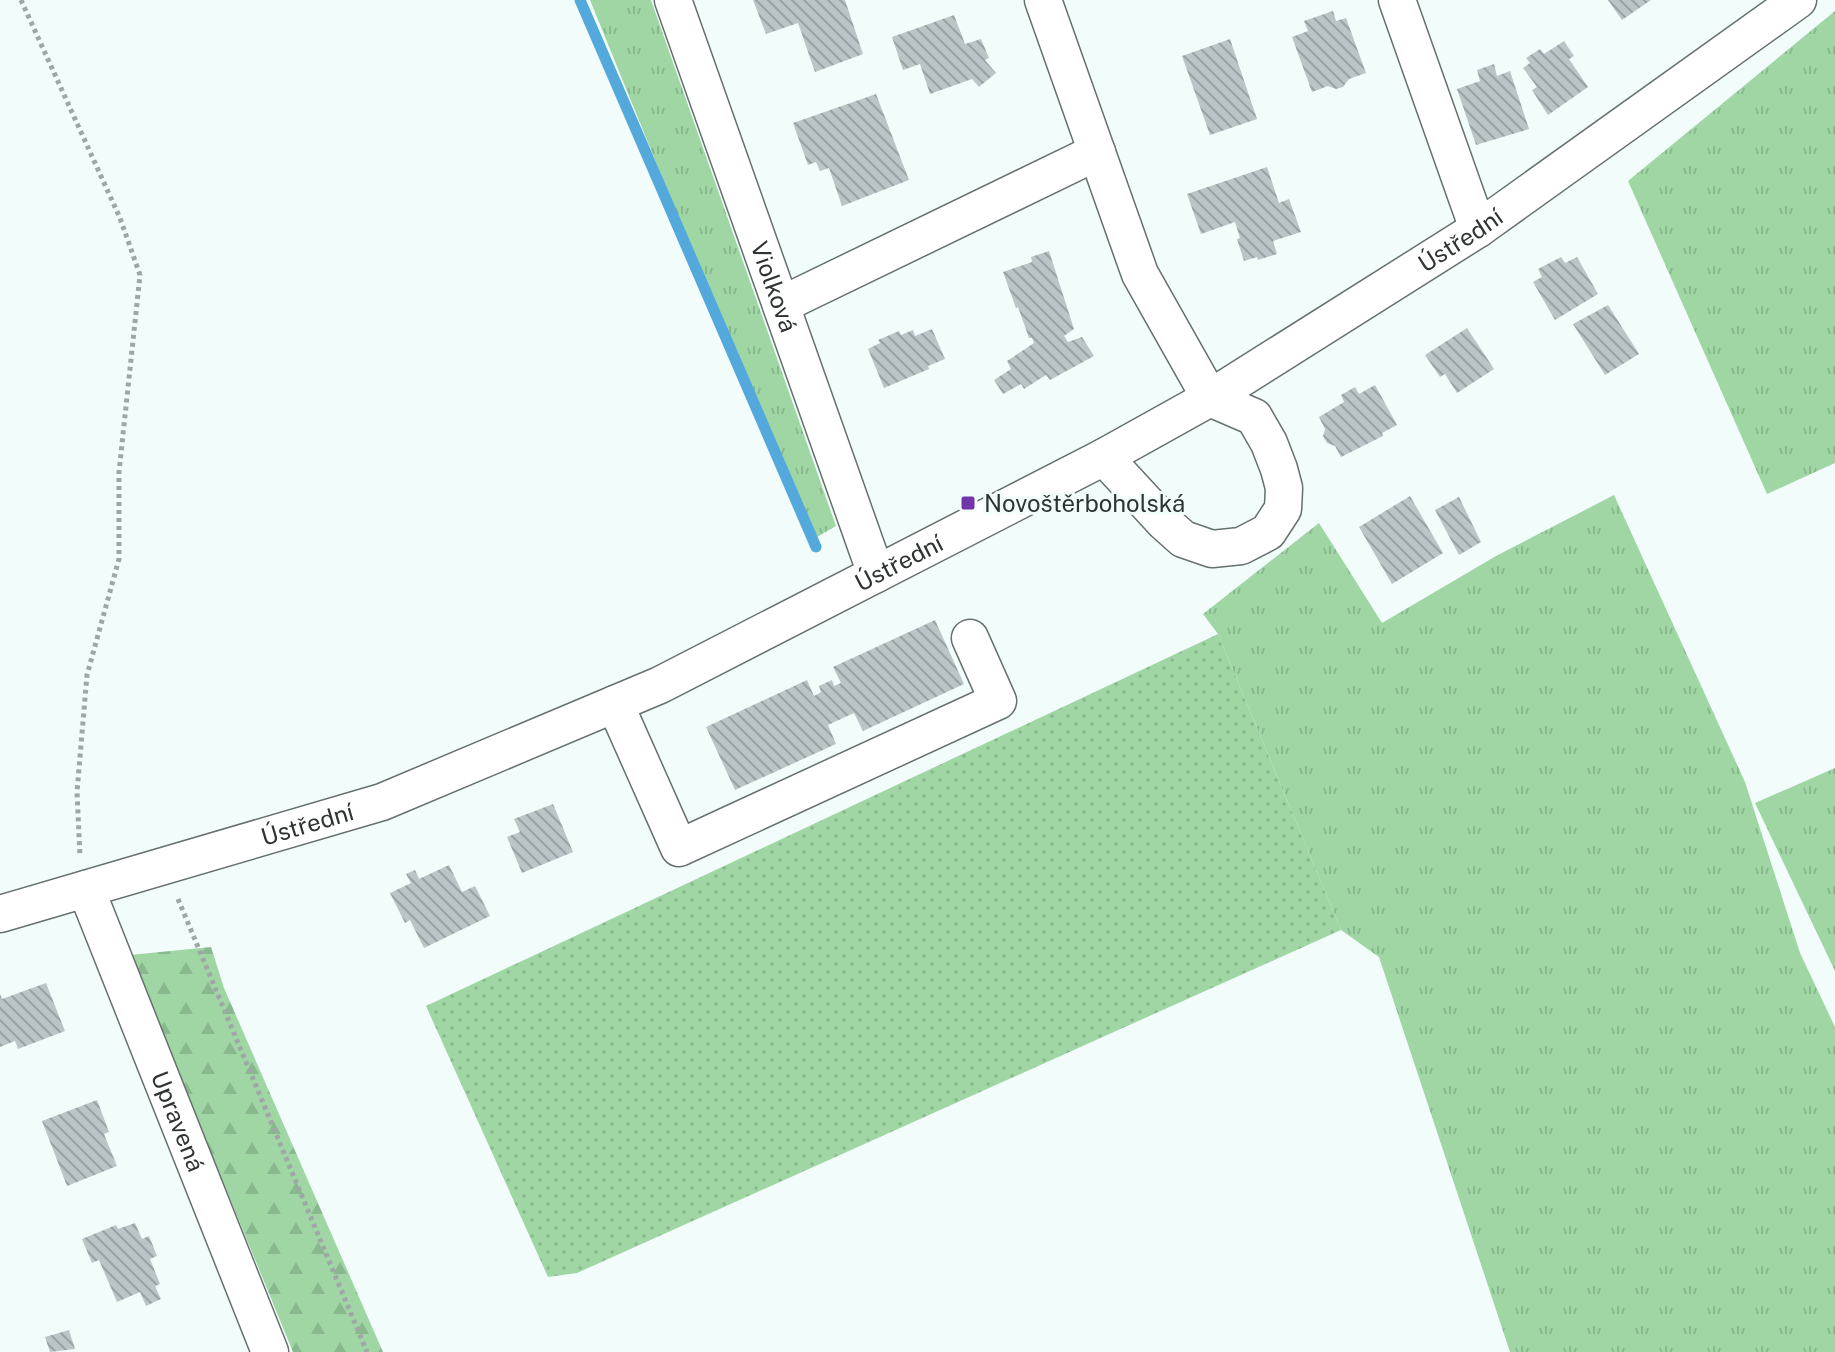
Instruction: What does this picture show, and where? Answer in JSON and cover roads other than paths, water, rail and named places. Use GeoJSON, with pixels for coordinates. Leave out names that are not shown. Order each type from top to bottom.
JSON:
{"type":"FeatureCollection","features":[{"type":"Feature","properties":{"kind":"street","name":"Violková"},"geometry":{"type":"LineString","coordinates":[[673,0],[876,574]]}},
{"type":"Feature","properties":{"kind":"street"},"geometry":{"type":"LineString","coordinates":[[1043,0],[1140,274],[1210,398],[1254,417],[1269,443],[1284,488],[1283,509],[1268,532],[1241,546],[1212,549],[1183,539],[1104,457]]}},
{"type":"Feature","properties":{"kind":"street"},"geometry":{"type":"LineString","coordinates":[[1397,0],[1478,229]]}},
{"type":"Feature","properties":{"kind":"street","name":"Ústřední"},"geometry":{"type":"LineString","coordinates":[[0,914],[382,802],[660,685],[1104,457],[1210,398],[1478,229],[1793,2]]}},
{"type":"Feature","properties":{"kind":"street"},"geometry":{"type":"LineString","coordinates":[[781,305],[1097,152]]}},
{"type":"Feature","properties":{"kind":"street"},"geometry":{"type":"LineString","coordinates":[[615,704],[679,848],[998,701],[970,638]]}},
{"type":"Feature","properties":{"kind":"street","name":"Upravená"},"geometry":{"type":"LineString","coordinates":[[86,889],[270,1352]]}},
{"type":"Feature","properties":{"kind":"waterway"},"geometry":{"type":"LineString","coordinates":[[580,0],[816,547]]}},
{"type":"Feature","properties":{"kind":"place","name":"Novoštěrboholská"},"geometry":{"type":"Point","coordinates":[968,503]}}]}
